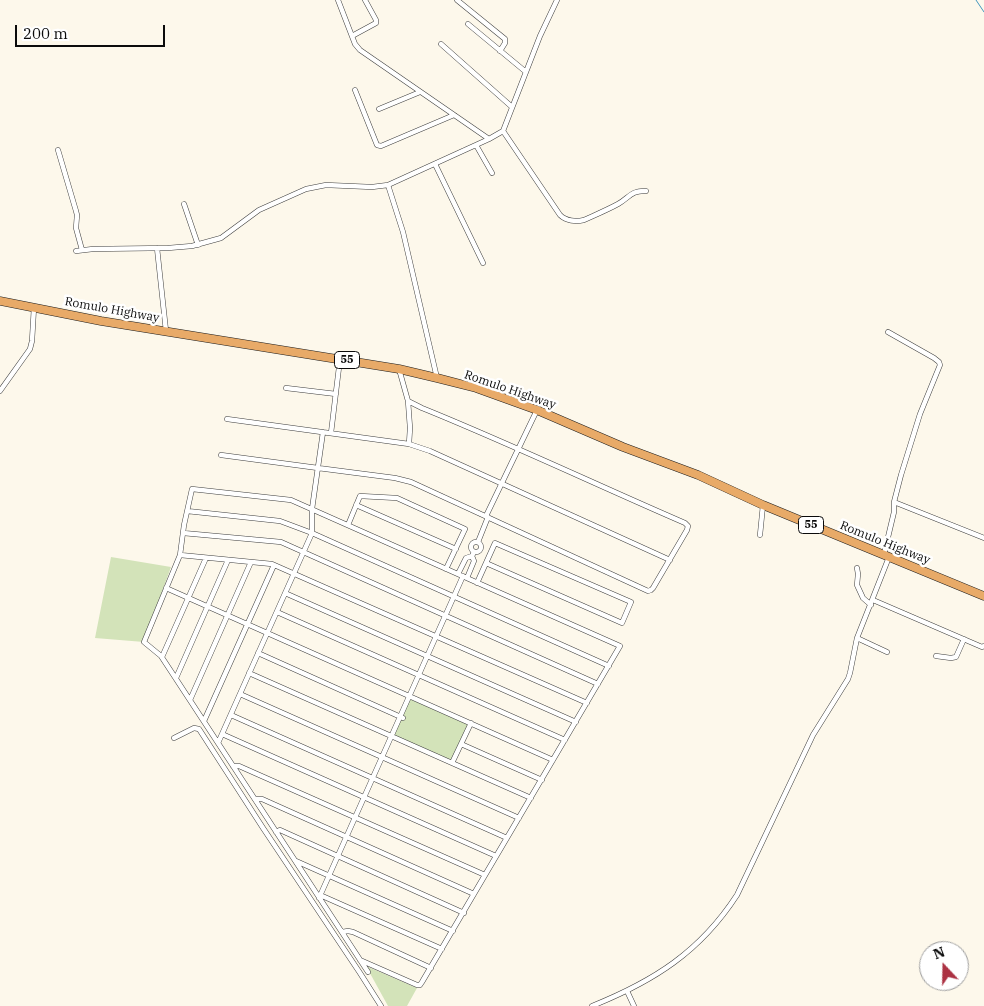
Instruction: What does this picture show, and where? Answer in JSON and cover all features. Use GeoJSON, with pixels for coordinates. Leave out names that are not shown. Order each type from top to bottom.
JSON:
{"type":"FeatureCollection","features":[{"type":"Feature","properties":{"kind":"highway","name":"Romulo Highway"},"geometry":{"type":"LineString","coordinates":[[0,301],[80,317],[340,358],[399,369],[476,388],[537,410],[623,447],[698,475],[763,505],[984,596]]}},
{"type":"Feature","properties":{"kind":"street"},"geometry":{"type":"LineString","coordinates":[[338,0],[352,36],[360,50],[489,139]]}},
{"type":"Feature","properties":{"kind":"street"},"geometry":{"type":"LineString","coordinates":[[352,36],[377,22],[365,0]]}},
{"type":"Feature","properties":{"kind":"street"},"geometry":{"type":"LineString","coordinates":[[457,0],[505,39],[500,51]]}},
{"type":"Feature","properties":{"kind":"street"},"geometry":{"type":"LineString","coordinates":[[76,251],[94,248],[157,248],[198,245],[221,238],[259,210],[306,189],[326,185],[372,187],[388,185],[489,139],[503,131],[540,36],[558,0]]}},
{"type":"Feature","properties":{"kind":"street"},"geometry":{"type":"LineString","coordinates":[[468,24],[526,72]]}},
{"type":"Feature","properties":{"kind":"street"},"geometry":{"type":"LineString","coordinates":[[441,44],[512,107]]}},
{"type":"Feature","properties":{"kind":"street"},"geometry":{"type":"LineString","coordinates":[[355,90],[377,145],[381,146],[454,115]]}},
{"type":"Feature","properties":{"kind":"street"},"geometry":{"type":"LineString","coordinates":[[378,108],[420,92]]}},
{"type":"Feature","properties":{"kind":"street"},"geometry":{"type":"LineString","coordinates":[[503,131],[564,219],[584,220],[620,203],[638,191],[646,191]]}},
{"type":"Feature","properties":{"kind":"street"},"geometry":{"type":"LineString","coordinates":[[476,145],[492,173]]}},
{"type":"Feature","properties":{"kind":"street"},"geometry":{"type":"LineString","coordinates":[[58,150],[76,211],[76,228],[82,250]]}},
{"type":"Feature","properties":{"kind":"street"},"geometry":{"type":"LineString","coordinates":[[435,164],[483,263]]}},
{"type":"Feature","properties":{"kind":"street"},"geometry":{"type":"LineString","coordinates":[[388,185],[403,232],[437,378]]}},
{"type":"Feature","properties":{"kind":"street"},"geometry":{"type":"LineString","coordinates":[[184,204],[198,245]]}},
{"type":"Feature","properties":{"kind":"street"},"geometry":{"type":"LineString","coordinates":[[157,248],[166,331]]}},
{"type":"Feature","properties":{"kind":"street"},"geometry":{"type":"LineString","coordinates":[[0,391],[30,349],[34,307]]}},
{"type":"Feature","properties":{"kind":"street"},"geometry":{"type":"LineString","coordinates":[[592,1006],[651,978],[686,954],[712,930],[737,895],[813,735],[848,679],[857,638],[872,603],[886,555],[894,502],[920,414],[940,365],[934,358],[888,332]]}},
{"type":"Feature","properties":{"kind":"street"},"geometry":{"type":"LineString","coordinates":[[331,433],[340,358]]}},
{"type":"Feature","properties":{"kind":"street"},"geometry":{"type":"LineString","coordinates":[[399,369],[408,401],[409,444]]}},
{"type":"Feature","properties":{"kind":"street"},"geometry":{"type":"LineString","coordinates":[[286,388],[336,394]]}},
{"type":"Feature","properties":{"kind":"street"},"geometry":{"type":"LineString","coordinates":[[221,454],[402,479],[648,591],[653,588],[687,530],[687,525],[408,401]]}},
{"type":"Feature","properties":{"kind":"street"},"geometry":{"type":"LineString","coordinates":[[462,576],[474,561],[471,545],[478,542],[502,483],[537,410]]}},
{"type":"Feature","properties":{"kind":"street"},"geometry":{"type":"LineString","coordinates":[[226,419],[409,444],[430,451],[502,483],[670,560]]}},
{"type":"Feature","properties":{"kind":"street"},"geometry":{"type":"LineString","coordinates":[[218,743],[312,533],[312,509],[323,432]]}},
{"type":"Feature","properties":{"kind":"street"},"geometry":{"type":"LineString","coordinates":[[360,960],[420,985],[620,646],[286,499],[192,490],[180,555],[144,642],[162,657],[319,896],[360,960],[368,972]]}},
{"type":"Feature","properties":{"kind":"street"},"geometry":{"type":"LineString","coordinates":[[348,525],[360,496],[397,498],[465,529],[446,569]]}},
{"type":"Feature","properties":{"kind":"street"},"geometry":{"type":"LineString","coordinates":[[894,502],[984,538]]}},
{"type":"Feature","properties":{"kind":"street"},"geometry":{"type":"LineString","coordinates":[[356,504],[456,549]]}},
{"type":"Feature","properties":{"kind":"street"},"geometry":{"type":"LineString","coordinates":[[760,535],[763,505]]}},
{"type":"Feature","properties":{"kind":"street"},"geometry":{"type":"LineString","coordinates":[[187,511],[280,521],[312,533],[609,666]]}},
{"type":"Feature","properties":{"kind":"street"},"geometry":{"type":"LineString","coordinates":[[183,533],[281,542],[598,684]]}},
{"type":"Feature","properties":{"kind":"street"},"geometry":{"type":"LineString","coordinates":[[477,583],[486,563],[495,543],[631,602],[622,623],[486,563]]}},
{"type":"Feature","properties":{"kind":"street"},"geometry":{"type":"LineString","coordinates":[[319,896],[391,736],[402,717],[409,696],[454,596],[462,576],[466,558],[473,554]]}},
{"type":"Feature","properties":{"kind":"street"},"geometry":{"type":"LineString","coordinates":[[180,555],[274,565],[587,703]]}},
{"type":"Feature","properties":{"kind":"street"},"geometry":{"type":"LineString","coordinates":[[162,657],[206,558]]}},
{"type":"Feature","properties":{"kind":"street"},"geometry":{"type":"LineString","coordinates":[[176,678],[228,560]]}},
{"type":"Feature","properties":{"kind":"street"},"geometry":{"type":"LineString","coordinates":[[190,700],[251,562]]}},
{"type":"Feature","properties":{"kind":"street"},"geometry":{"type":"LineString","coordinates":[[204,721],[274,565]]}},
{"type":"Feature","properties":{"kind":"street"},"geometry":{"type":"LineString","coordinates":[[857,568],[857,584],[865,601],[982,647],[984,646]]}},
{"type":"Feature","properties":{"kind":"street"},"geometry":{"type":"LineString","coordinates":[[166,588],[553,760]]}},
{"type":"Feature","properties":{"kind":"street"},"geometry":{"type":"LineString","coordinates":[[285,592],[576,722]]}},
{"type":"Feature","properties":{"kind":"street"},"geometry":{"type":"LineString","coordinates":[[277,612],[565,740]]}},
{"type":"Feature","properties":{"kind":"street"},"geometry":{"type":"LineString","coordinates":[[857,638],[887,652]]}},
{"type":"Feature","properties":{"kind":"street"},"geometry":{"type":"LineString","coordinates":[[936,656],[956,657],[964,639]]}},
{"type":"Feature","properties":{"kind":"street"},"geometry":{"type":"LineString","coordinates":[[258,653],[402,717]]}},
{"type":"Feature","properties":{"kind":"street"},"geometry":{"type":"LineString","coordinates":[[249,673],[531,798]]}},
{"type":"Feature","properties":{"kind":"street"},"geometry":{"type":"LineString","coordinates":[[240,694],[519,818]]}},
{"type":"Feature","properties":{"kind":"street"},"geometry":{"type":"LineString","coordinates":[[231,715],[507,838]]}},
{"type":"Feature","properties":{"kind":"street"},"geometry":{"type":"LineString","coordinates":[[452,764],[471,723]]}},
{"type":"Feature","properties":{"kind":"street"},"geometry":{"type":"LineString","coordinates":[[174,738],[194,728],[198,729],[381,1006]]}},
{"type":"Feature","properties":{"kind":"street"},"geometry":{"type":"LineString","coordinates":[[222,734],[496,856]]}},
{"type":"Feature","properties":{"kind":"street"},"geometry":{"type":"LineString","coordinates":[[461,744],[542,780]]}},
{"type":"Feature","properties":{"kind":"street"},"geometry":{"type":"LineString","coordinates":[[233,766],[239,766],[485,875]]}},
{"type":"Feature","properties":{"kind":"street"},"geometry":{"type":"LineString","coordinates":[[255,799],[262,799],[474,894]]}},
{"type":"Feature","properties":{"kind":"street"},"geometry":{"type":"LineString","coordinates":[[276,832],[280,830],[464,912]]}},
{"type":"Feature","properties":{"kind":"street"},"geometry":{"type":"LineString","coordinates":[[295,861],[453,931]]}},
{"type":"Feature","properties":{"kind":"street"},"geometry":{"type":"LineString","coordinates":[[319,896],[442,949]]}},
{"type":"Feature","properties":{"kind":"street"},"geometry":{"type":"LineString","coordinates":[[342,932],[353,932],[431,968]]}},
{"type":"Feature","properties":{"kind":"street"},"geometry":{"type":"LineString","coordinates":[[627,991],[634,1006]]}},
{"type":"Feature","properties":{"kind":"green space"},"geometry":{"type":"Polygon","coordinates":[[[111,557],[171,567],[144,642],[95,638],[111,557]]]}},
{"type":"Feature","properties":{"kind":"green space"},"geometry":{"type":"Polygon","coordinates":[[[410,699],[469,725],[452,761],[394,735],[410,699]]]}},
{"type":"Feature","properties":{"kind":"green space"},"geometry":{"type":"Polygon","coordinates":[[[366,966],[417,988],[407,1006],[388,1006],[366,966]]]}},
{"type":"Feature","properties":{"kind":"waterway"},"geometry":{"type":"LineString","coordinates":[[976,0],[984,12]]}}]}
